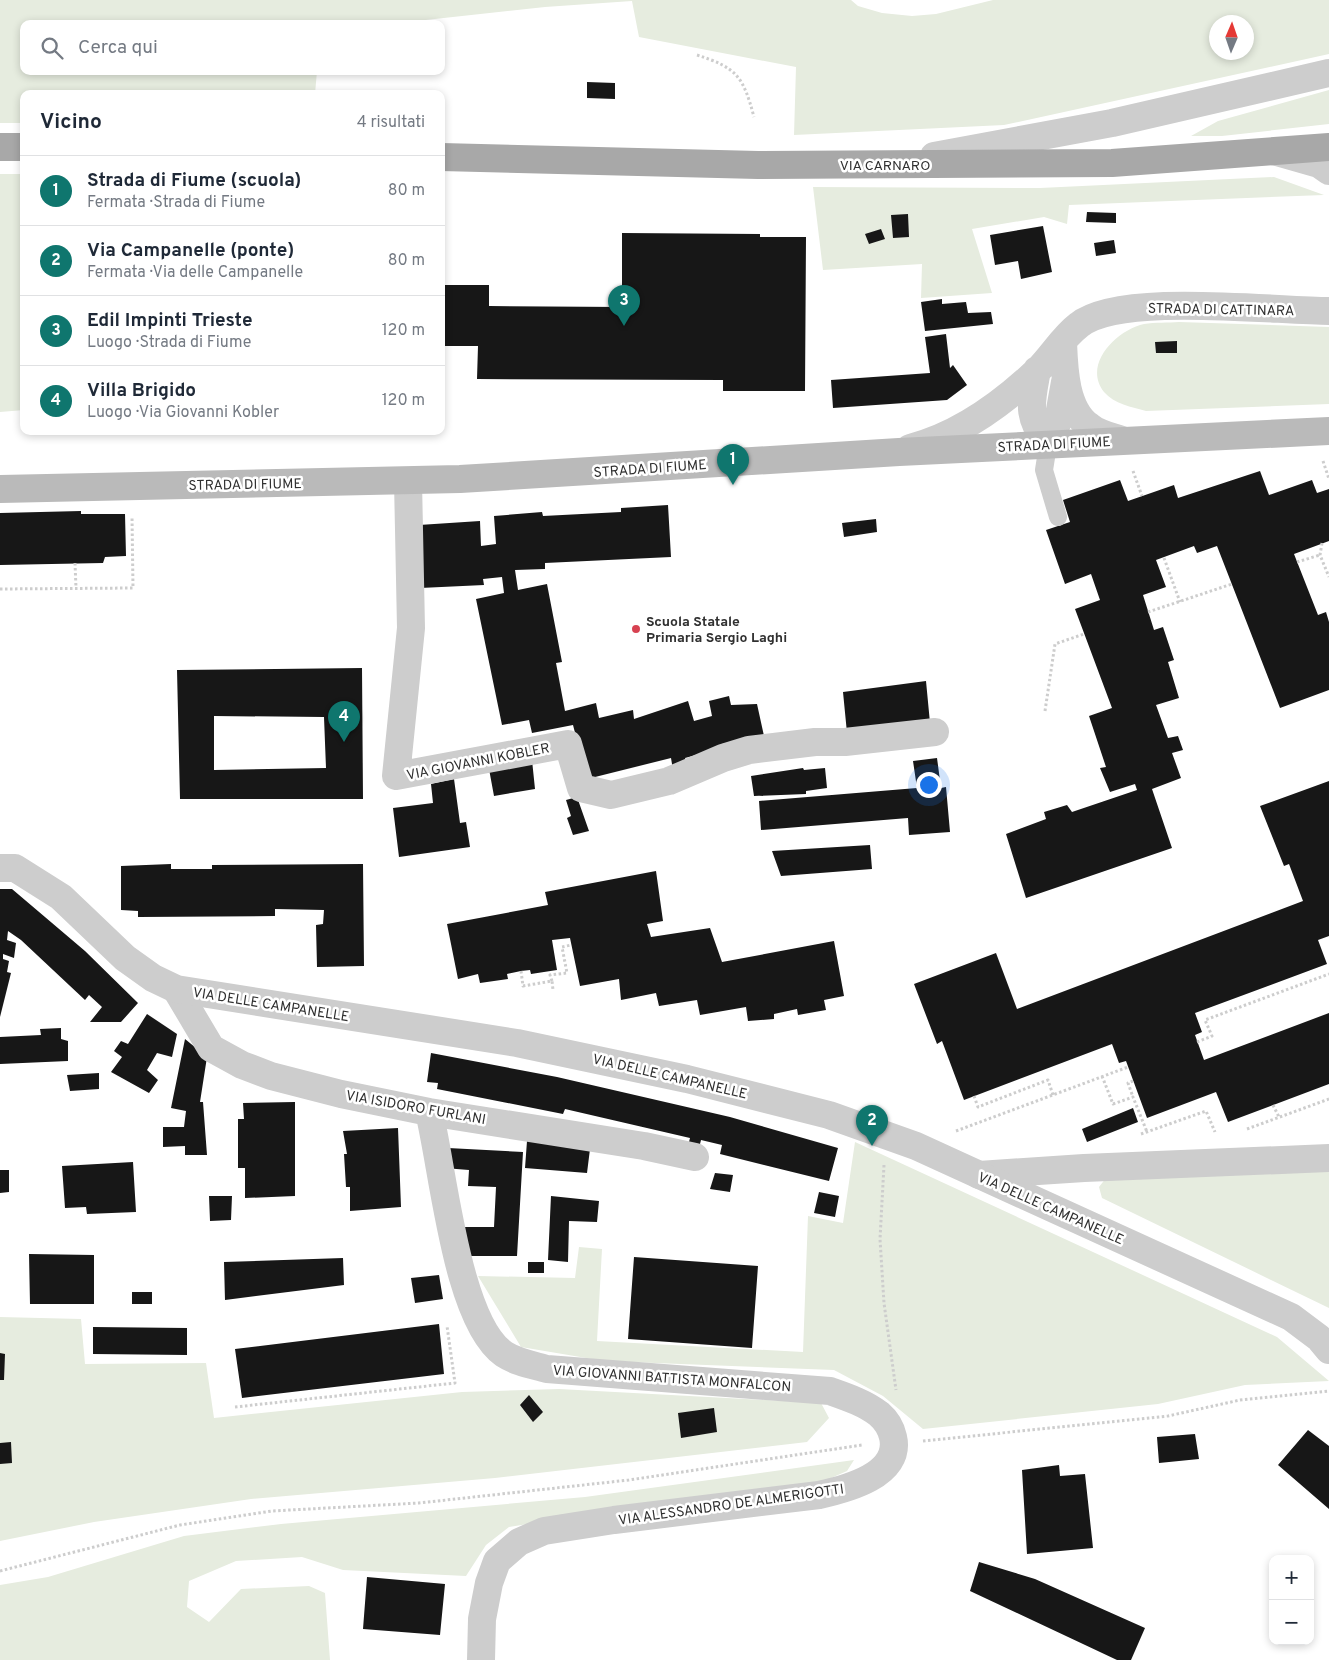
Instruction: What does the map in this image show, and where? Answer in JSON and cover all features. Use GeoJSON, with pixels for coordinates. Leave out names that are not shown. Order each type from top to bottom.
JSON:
{"type":"FeatureCollection","features":[{"type":"Feature","properties":{"kind":"main road"},"geometry":{"type":"LineString","coordinates":[[0,146],[20,147]]}},
{"type":"Feature","properties":{"kind":"main road","name":"VIA CARNARO"},"geometry":{"type":"LineString","coordinates":[[445,157],[871,165],[1112,163],[1329,147]]}},
{"type":"Feature","properties":{"kind":"main road","name":"STRADA DI FIUME"},"geometry":{"type":"LineString","coordinates":[[0,489],[408,481],[511,477],[899,452],[1329,431]]}},
{"type":"Feature","properties":{"kind":"street"},"geometry":{"type":"LineString","coordinates":[[871,165],[992,147],[1112,123],[1329,73]]}},
{"type":"Feature","properties":{"kind":"street"},"geometry":{"type":"LineString","coordinates":[[1275,152],[1319,164],[1329,171]]}},
{"type":"Feature","properties":{"kind":"street","name":"STRADA DI CATTINARA"},"geometry":{"type":"LineString","coordinates":[[899,452],[930,443],[963,428],[1037,370],[1079,324],[1106,312],[1134,307],[1178,306],[1329,311]]}},
{"type":"Feature","properties":{"kind":"street"},"geometry":{"type":"LineString","coordinates":[[1048,445],[1058,421],[1065,382],[1063,342]]}},
{"type":"Feature","properties":{"kind":"street"},"geometry":{"type":"LineString","coordinates":[[1037,370],[1031,416],[1037,430],[1048,445]]}},
{"type":"Feature","properties":{"kind":"street"},"geometry":{"type":"LineString","coordinates":[[1065,382],[1076,410],[1087,426],[1122,440]]}},
{"type":"Feature","properties":{"kind":"street","name":"VIA GIOVANNI KOBLER"},"geometry":{"type":"LineString","coordinates":[[408,481],[411,628],[396,776],[568,744],[581,788],[611,795],[669,781],[723,758],[749,750],[815,742],[845,742],[935,732]]}},
{"type":"Feature","properties":{"kind":"street","name":"VIA DELLE CAMPANELLE"},"geometry":{"type":"LineString","coordinates":[[0,868],[14,868],[61,897],[125,958],[153,978],[176,989],[517,1043],[687,1079],[829,1115],[916,1146],[1291,1317],[1319,1338],[1329,1350]]}},
{"type":"Feature","properties":{"kind":"street","name":"VIA ISIDORO FURLANI"},"geometry":{"type":"LineString","coordinates":[[176,989],[211,1048],[242,1065],[271,1076],[341,1094],[429,1112],[626,1143],[695,1157]]}},
{"type":"Feature","properties":{"kind":"street","name":"VIA GIOVANNI BATTISTA MONFALCON"},"geometry":{"type":"LineString","coordinates":[[429,1112],[443,1196],[468,1293],[478,1320],[490,1340],[504,1354],[547,1369],[830,1391],[860,1402],[880,1415],[891,1429],[895,1444]]}},
{"type":"Feature","properties":{"kind":"street"},"geometry":{"type":"LineString","coordinates":[[979,1175],[1329,1158]]}},
{"type":"Feature","properties":{"kind":"street","name":"VIA ALESSANDRO DE ALMERIGOTTI"},"geometry":{"type":"LineString","coordinates":[[481,1660],[482,1619],[489,1583],[497,1561],[519,1542],[544,1531],[614,1520],[819,1495],[850,1489],[870,1478],[888,1462],[895,1444]]}},
{"type":"Feature","properties":{"kind":"lane"},"geometry":{"type":"LineString","coordinates":[[1048,445],[1044,470],[1058,516]]}},
{"type":"Feature","properties":{"kind":"path"},"geometry":{"type":"LineString","coordinates":[[696,55],[725,64],[741,80],[749,97],[754,117]]}},
{"type":"Feature","properties":{"kind":"path"},"geometry":{"type":"LineString","coordinates":[[0,589],[133,588],[131,486]]}},
{"type":"Feature","properties":{"kind":"path"},"geometry":{"type":"LineString","coordinates":[[1322,543],[1320,555],[1329,577]]}},
{"type":"Feature","properties":{"kind":"path"},"geometry":{"type":"LineString","coordinates":[[1297,562],[1320,555]]}},
{"type":"Feature","properties":{"kind":"path"},"geometry":{"type":"LineString","coordinates":[[1164,558],[1180,602]]}},
{"type":"Feature","properties":{"kind":"path"},"geometry":{"type":"LineString","coordinates":[[75,563],[76,588]]}},
{"type":"Feature","properties":{"kind":"path"},"geometry":{"type":"LineString","coordinates":[[1148,612],[1232,584]]}},
{"type":"Feature","properties":{"kind":"path"},"geometry":{"type":"LineString","coordinates":[[1044,711],[1055,644],[1084,634]]}},
{"type":"Feature","properties":{"kind":"path"},"geometry":{"type":"LineString","coordinates":[[553,990],[550,975],[568,973],[562,948],[571,945]]}},
{"type":"Feature","properties":{"kind":"path"},"geometry":{"type":"LineString","coordinates":[[521,971],[523,986],[552,981]]}},
{"type":"Feature","properties":{"kind":"path"},"geometry":{"type":"LineString","coordinates":[[1197,1042],[1212,1036],[1205,1020],[1329,974]]}},
{"type":"Feature","properties":{"kind":"path"},"geometry":{"type":"LineString","coordinates":[[916,1146],[1128,1067]]}},
{"type":"Feature","properties":{"kind":"path"},"geometry":{"type":"LineString","coordinates":[[1102,1076],[1113,1104],[1133,1097]]}},
{"type":"Feature","properties":{"kind":"path"},"geometry":{"type":"LineString","coordinates":[[974,1096],[978,1107],[1048,1080],[1053,1094]]}},
{"type":"Feature","properties":{"kind":"path"},"geometry":{"type":"LineString","coordinates":[[1133,1081],[1128,1084],[1147,1132],[1206,1111],[1218,1140]]}},
{"type":"Feature","properties":{"kind":"path"},"geometry":{"type":"LineString","coordinates":[[1242,1131],[1329,1098]]}},
{"type":"Feature","properties":{"kind":"path"},"geometry":{"type":"LineString","coordinates":[[1273,1105],[1279,1117]]}},
{"type":"Feature","properties":{"kind":"path"},"geometry":{"type":"LineString","coordinates":[[885,1134],[880,1240],[884,1303],[896,1396]]}},
{"type":"Feature","properties":{"kind":"path"},"geometry":{"type":"LineString","coordinates":[[234,1407],[455,1383],[447,1325]]}},
{"type":"Feature","properties":{"kind":"path"},"geometry":{"type":"LineString","coordinates":[[0,1571],[180,1525],[272,1511],[419,1503],[630,1480],[854,1445],[895,1444],[1159,1417],[1240,1400],[1329,1392]]}},
{"type":"Feature","properties":{"kind":"shaded area"},"geometry":{"type":"Polygon","coordinates":[[[0,0],[851,0],[858,6],[882,13],[912,16],[936,14],[993,0],[1329,0],[1329,54],[1004,125],[794,135],[796,67],[639,37],[632,1],[545,7],[426,20],[20,20],[20,75],[317,75],[315,90],[20,90],[20,123],[0,123],[0,0]]]}},
{"type":"Feature","properties":{"kind":"shaded area"},"geometry":{"type":"Polygon","coordinates":[[[1329,90],[1329,124],[1222,136],[1191,136],[1218,121],[1329,90]]]}},
{"type":"Feature","properties":{"kind":"shaded area"},"geometry":{"type":"Polygon","coordinates":[[[0,174],[20,174],[20,410],[0,412],[0,174]]]}},
{"type":"Feature","properties":{"kind":"shaded area"},"geometry":{"type":"Polygon","coordinates":[[[1274,177],[1324,195],[1069,205],[1067,224],[1044,217],[972,229],[992,293],[921,298],[922,264],[823,270],[813,187],[1040,188],[1274,177]]]}},
{"type":"Feature","properties":{"kind":"shaded area"},"geometry":{"type":"Polygon","coordinates":[[[1179,322],[1329,327],[1329,404],[1146,411],[1118,402],[1104,392],[1098,381],[1097,370],[1100,360],[1114,341],[1123,333],[1144,324],[1179,322]]]}},
{"type":"Feature","properties":{"kind":"shaded area"},"geometry":{"type":"Polygon","coordinates":[[[855,1142],[1277,1337],[1329,1381],[1245,1385],[1158,1404],[923,1429],[883,1396],[834,1370],[604,1361],[521,1347],[478,1276],[575,1278],[579,1247],[602,1249],[597,1341],[803,1352],[808,1216],[843,1223],[855,1142]]]}},
{"type":"Feature","properties":{"kind":"shaded area"},"geometry":{"type":"Polygon","coordinates":[[[1329,1171],[1329,1308],[1102,1198],[1099,1187],[1106,1178],[1329,1171]]]}},
{"type":"Feature","properties":{"kind":"shaded area"},"geometry":{"type":"Polygon","coordinates":[[[0,1317],[81,1319],[85,1364],[206,1363],[214,1418],[462,1392],[559,1389],[821,1403],[829,1418],[807,1442],[495,1478],[251,1499],[94,1522],[0,1541],[0,1317]]]}},
{"type":"Feature","properties":{"kind":"shaded area"},"geometry":{"type":"Polygon","coordinates":[[[854,1460],[847,1471],[822,1482],[615,1510],[509,1527],[486,1545],[466,1576],[343,1570],[302,1557],[236,1561],[189,1581],[187,1607],[209,1622],[241,1589],[309,1586],[325,1593],[330,1660],[0,1660],[0,1585],[48,1577],[184,1536],[281,1524],[585,1497],[854,1460]]]}},
{"type":"Feature","properties":{"kind":"building"},"geometry":{"type":"Polygon","coordinates":[[[587,82],[615,83],[615,99],[587,98],[587,82]]]}},
{"type":"Feature","properties":{"kind":"building"},"geometry":{"type":"Polygon","coordinates":[[[1087,212],[1116,213],[1116,223],[1086,222],[1087,212]]]}},
{"type":"Feature","properties":{"kind":"building"},"geometry":{"type":"Polygon","coordinates":[[[908,214],[909,237],[893,238],[891,215],[908,214]]]}},
{"type":"Feature","properties":{"kind":"building"},"geometry":{"type":"Polygon","coordinates":[[[1043,226],[1052,272],[1021,279],[1018,261],[995,265],[990,235],[1043,226]]]}},
{"type":"Feature","properties":{"kind":"building"},"geometry":{"type":"Polygon","coordinates":[[[881,229],[885,239],[869,244],[865,234],[881,229]]]}},
{"type":"Feature","properties":{"kind":"building"},"geometry":{"type":"Polygon","coordinates":[[[622,233],[760,234],[760,237],[806,237],[805,391],[723,391],[723,380],[477,379],[478,346],[445,346],[445,285],[489,285],[489,306],[622,307],[622,233]]]}},
{"type":"Feature","properties":{"kind":"building"},"geometry":{"type":"Polygon","coordinates":[[[1114,240],[1116,253],[1096,256],[1094,243],[1114,240]]]}},
{"type":"Feature","properties":{"kind":"building"},"geometry":{"type":"Polygon","coordinates":[[[942,299],[942,304],[966,302],[968,313],[991,312],[993,324],[925,331],[921,302],[942,299]]]}},
{"type":"Feature","properties":{"kind":"building"},"geometry":{"type":"Polygon","coordinates":[[[946,334],[950,368],[953,365],[967,385],[947,400],[833,408],[831,380],[930,373],[925,337],[946,334]]]}},
{"type":"Feature","properties":{"kind":"building"},"geometry":{"type":"Polygon","coordinates":[[[1177,341],[1177,353],[1156,353],[1155,342],[1177,341]]]}},
{"type":"Feature","properties":{"kind":"building"},"geometry":{"type":"Polygon","coordinates":[[[1260,471],[1269,495],[1312,480],[1317,493],[1329,489],[1329,541],[1294,554],[1318,615],[1326,612],[1329,622],[1329,690],[1280,708],[1217,546],[1197,553],[1194,546],[1156,560],[1166,587],[1143,595],[1154,630],[1163,627],[1174,660],[1168,662],[1179,698],[1156,705],[1168,738],[1178,736],[1183,750],[1172,753],[1181,778],[1152,789],[1172,848],[1026,898],[1006,834],[1046,819],[1044,812],[1067,805],[1072,812],[1137,790],[1135,784],[1110,792],[1100,768],[1106,767],[1089,716],[1112,708],[1075,609],[1100,600],[1091,574],[1065,584],[1046,530],[1070,522],[1063,500],[1120,480],[1128,501],[1174,485],[1178,498],[1260,471]]]}},
{"type":"Feature","properties":{"kind":"building"},"geometry":{"type":"Polygon","coordinates":[[[668,505],[671,557],[545,563],[545,569],[515,570],[518,590],[547,584],[562,662],[556,663],[565,711],[596,703],[599,718],[633,710],[634,719],[688,701],[694,721],[712,716],[709,701],[729,696],[731,705],[757,704],[764,736],[722,744],[722,748],[685,758],[688,766],[673,770],[671,758],[587,779],[573,725],[532,733],[529,720],[502,725],[476,599],[504,593],[502,577],[483,579],[484,585],[420,588],[419,525],[480,521],[481,546],[496,544],[494,516],[542,512],[543,516],[621,512],[621,508],[668,505]]]}},
{"type":"Feature","properties":{"kind":"building"},"geometry":{"type":"Polygon","coordinates":[[[81,511],[81,514],[125,514],[126,556],[105,557],[103,563],[0,565],[0,513],[81,511]]]}},
{"type":"Feature","properties":{"kind":"building"},"geometry":{"type":"Polygon","coordinates":[[[876,519],[877,532],[844,537],[842,523],[876,519]]]}},
{"type":"Feature","properties":{"kind":"building"},"geometry":{"type":"Polygon","coordinates":[[[362,668],[363,799],[180,799],[177,670],[362,668]],[[214,716],[214,770],[326,768],[324,717],[214,716]]]}},
{"type":"Feature","properties":{"kind":"building"},"geometry":{"type":"Polygon","coordinates":[[[926,681],[930,723],[847,733],[843,692],[926,681]]]}},
{"type":"Feature","properties":{"kind":"building"},"geometry":{"type":"Polygon","coordinates":[[[937,758],[941,788],[946,787],[950,832],[909,835],[908,818],[761,830],[759,801],[917,788],[913,761],[937,758]]]}},
{"type":"Feature","properties":{"kind":"building"},"geometry":{"type":"Polygon","coordinates":[[[532,760],[535,789],[494,796],[489,769],[532,760]]]}},
{"type":"Feature","properties":{"kind":"building"},"geometry":{"type":"Polygon","coordinates":[[[803,768],[804,770],[825,768],[827,788],[806,791],[806,794],[754,796],[751,776],[803,768]]]}},
{"type":"Feature","properties":{"kind":"building"},"geometry":{"type":"Polygon","coordinates":[[[454,779],[460,823],[466,822],[470,847],[399,857],[393,808],[433,803],[431,784],[454,779]]]}},
{"type":"Feature","properties":{"kind":"building"},"geometry":{"type":"Polygon","coordinates":[[[1329,781],[1329,936],[1318,940],[1327,964],[1195,1013],[1202,1032],[1195,1035],[1204,1060],[1329,1013],[1329,1084],[1228,1122],[1216,1092],[1147,1118],[1126,1061],[1119,1063],[1112,1044],[964,1100],[942,1041],[937,1044],[914,984],[996,953],[1017,1009],[1303,901],[1289,864],[1284,866],[1260,806],[1329,781]]]}},
{"type":"Feature","properties":{"kind":"building"},"geometry":{"type":"Polygon","coordinates":[[[577,797],[589,831],[573,835],[567,818],[571,816],[566,800],[577,797]]]}},
{"type":"Feature","properties":{"kind":"building"},"geometry":{"type":"Polygon","coordinates":[[[870,845],[872,869],[781,876],[772,851],[870,845]]]}},
{"type":"Feature","properties":{"kind":"building"},"geometry":{"type":"Polygon","coordinates":[[[171,864],[171,869],[212,869],[212,865],[363,864],[364,966],[317,967],[316,925],[323,924],[324,910],[275,909],[275,916],[138,917],[138,911],[121,910],[121,866],[171,864]]]}},
{"type":"Feature","properties":{"kind":"building"},"geometry":{"type":"Polygon","coordinates":[[[656,871],[663,921],[647,924],[651,937],[710,928],[722,962],[834,941],[844,996],[824,1000],[826,1010],[798,1015],[797,1009],[774,1014],[774,1019],[748,1021],[746,1007],[700,1015],[697,1000],[659,1006],[656,993],[621,1000],[619,979],[580,986],[570,938],[552,940],[557,970],[531,974],[530,970],[521,971],[507,974],[508,979],[480,983],[478,974],[458,979],[447,924],[548,905],[545,892],[656,871]]]}},
{"type":"Feature","properties":{"kind":"building"},"geometry":{"type":"Polygon","coordinates":[[[0,889],[12,889],[85,951],[138,1003],[121,1022],[90,1022],[102,1007],[89,995],[85,1000],[21,940],[8,931],[7,940],[16,943],[14,958],[3,954],[3,959],[9,961],[7,972],[11,973],[0,1017],[0,889]]]}},
{"type":"Feature","properties":{"kind":"building"},"geometry":{"type":"Polygon","coordinates":[[[147,1014],[177,1034],[172,1057],[157,1053],[147,1070],[158,1080],[149,1093],[111,1072],[122,1057],[114,1051],[121,1041],[128,1044],[147,1014]]]}},
{"type":"Feature","properties":{"kind":"building"},"geometry":{"type":"Polygon","coordinates":[[[61,1028],[61,1039],[68,1041],[68,1061],[0,1064],[0,1037],[41,1035],[40,1029],[61,1028]]]}},
{"type":"Feature","properties":{"kind":"building"},"geometry":{"type":"Polygon","coordinates":[[[185,1039],[207,1057],[200,1102],[203,1102],[207,1155],[185,1155],[185,1146],[163,1147],[163,1127],[184,1127],[186,1111],[171,1108],[185,1039]]]}},
{"type":"Feature","properties":{"kind":"building"},"geometry":{"type":"Polygon","coordinates":[[[431,1053],[557,1077],[730,1117],[838,1148],[829,1181],[720,1154],[722,1145],[701,1140],[699,1148],[688,1146],[690,1138],[565,1109],[563,1114],[437,1089],[438,1083],[427,1082],[431,1053]]]}},
{"type":"Feature","properties":{"kind":"building"},"geometry":{"type":"Polygon","coordinates":[[[99,1073],[99,1089],[70,1091],[67,1075],[99,1073]]]}},
{"type":"Feature","properties":{"kind":"building"},"geometry":{"type":"Polygon","coordinates":[[[295,1102],[295,1196],[245,1198],[245,1168],[238,1168],[238,1119],[244,1119],[243,1103],[295,1102]]]}},
{"type":"Feature","properties":{"kind":"building"},"geometry":{"type":"Polygon","coordinates":[[[1133,1108],[1138,1122],[1087,1142],[1082,1129],[1133,1108]]]}},
{"type":"Feature","properties":{"kind":"building"},"geometry":{"type":"Polygon","coordinates":[[[398,1128],[401,1207],[350,1211],[350,1187],[346,1187],[344,1154],[347,1154],[343,1131],[398,1128]]]}},
{"type":"Feature","properties":{"kind":"building"},"geometry":{"type":"Polygon","coordinates":[[[527,1141],[590,1149],[587,1173],[525,1168],[527,1141]]]}},
{"type":"Feature","properties":{"kind":"building"},"geometry":{"type":"Polygon","coordinates":[[[448,1148],[523,1152],[517,1256],[469,1256],[461,1227],[494,1227],[496,1187],[468,1186],[469,1170],[444,1168],[448,1148]]]}},
{"type":"Feature","properties":{"kind":"building"},"geometry":{"type":"Polygon","coordinates":[[[133,1162],[136,1212],[87,1214],[86,1207],[65,1208],[62,1166],[133,1162]]]}},
{"type":"Feature","properties":{"kind":"building"},"geometry":{"type":"Polygon","coordinates":[[[0,1170],[9,1170],[9,1192],[0,1193],[0,1170]]]}},
{"type":"Feature","properties":{"kind":"building"},"geometry":{"type":"Polygon","coordinates":[[[715,1173],[733,1175],[730,1192],[710,1189],[715,1173]]]}},
{"type":"Feature","properties":{"kind":"building"},"geometry":{"type":"Polygon","coordinates":[[[819,1192],[839,1196],[835,1217],[814,1213],[819,1192]]]}},
{"type":"Feature","properties":{"kind":"building"},"geometry":{"type":"Polygon","coordinates":[[[209,1196],[232,1196],[231,1220],[210,1221],[209,1196]]]}},
{"type":"Feature","properties":{"kind":"building"},"geometry":{"type":"Polygon","coordinates":[[[551,1196],[599,1201],[597,1222],[569,1221],[568,1262],[548,1260],[551,1196]]]}},
{"type":"Feature","properties":{"kind":"building"},"geometry":{"type":"Polygon","coordinates":[[[29,1254],[94,1255],[94,1304],[30,1304],[29,1254]]]}},
{"type":"Feature","properties":{"kind":"building"},"geometry":{"type":"Polygon","coordinates":[[[634,1257],[758,1266],[752,1348],[628,1339],[634,1257]]]}},
{"type":"Feature","properties":{"kind":"building"},"geometry":{"type":"Polygon","coordinates":[[[343,1258],[344,1285],[225,1300],[224,1262],[343,1258]]]}},
{"type":"Feature","properties":{"kind":"building"},"geometry":{"type":"Polygon","coordinates":[[[528,1262],[544,1262],[544,1273],[528,1273],[528,1262]]]}},
{"type":"Feature","properties":{"kind":"building"},"geometry":{"type":"Polygon","coordinates":[[[439,1275],[443,1299],[415,1303],[411,1278],[439,1275]]]}},
{"type":"Feature","properties":{"kind":"building"},"geometry":{"type":"Polygon","coordinates":[[[132,1292],[152,1292],[152,1304],[132,1304],[132,1292]]]}},
{"type":"Feature","properties":{"kind":"building"},"geometry":{"type":"Polygon","coordinates":[[[439,1324],[444,1374],[242,1398],[235,1349],[439,1324]]]}},
{"type":"Feature","properties":{"kind":"building"},"geometry":{"type":"Polygon","coordinates":[[[93,1327],[187,1328],[187,1355],[93,1354],[93,1327]]]}},
{"type":"Feature","properties":{"kind":"building"},"geometry":{"type":"Polygon","coordinates":[[[0,1353],[5,1354],[4,1380],[0,1380],[0,1353]]]}},
{"type":"Feature","properties":{"kind":"building"},"geometry":{"type":"Polygon","coordinates":[[[529,1395],[543,1412],[533,1422],[520,1405],[529,1395]]]}},
{"type":"Feature","properties":{"kind":"building"},"geometry":{"type":"Polygon","coordinates":[[[714,1408],[717,1432],[681,1438],[678,1413],[714,1408]]]}},
{"type":"Feature","properties":{"kind":"building"},"geometry":{"type":"Polygon","coordinates":[[[1308,1430],[1329,1446],[1329,1509],[1278,1465],[1308,1430]]]}},
{"type":"Feature","properties":{"kind":"building"},"geometry":{"type":"Polygon","coordinates":[[[1195,1434],[1199,1459],[1159,1463],[1157,1437],[1195,1434]]]}},
{"type":"Feature","properties":{"kind":"building"},"geometry":{"type":"Polygon","coordinates":[[[11,1442],[12,1463],[0,1464],[0,1443],[11,1442]]]}},
{"type":"Feature","properties":{"kind":"building"},"geometry":{"type":"Polygon","coordinates":[[[1059,1465],[1060,1476],[1085,1474],[1093,1548],[1027,1554],[1022,1470],[1059,1465]]]}},
{"type":"Feature","properties":{"kind":"building"},"geometry":{"type":"Polygon","coordinates":[[[979,1562],[1035,1579],[1145,1628],[1131,1660],[1117,1660],[970,1591],[979,1562]]]}},
{"type":"Feature","properties":{"kind":"building"},"geometry":{"type":"Polygon","coordinates":[[[367,1577],[445,1584],[440,1635],[363,1629],[367,1577]]]}},
{"type":"Feature","properties":{"kind":"place","name":"Edil Impinti Trieste"},"geometry":{"type":"Point","coordinates":[624,326]}},
{"type":"Feature","properties":{"kind":"place","name":"Strada di Fiume (scuola)"},"geometry":{"type":"Point","coordinates":[733,485]}},
{"type":"Feature","properties":{"kind":"place","name":"Scuola Statale Primaria Sergio Laghi"},"geometry":{"type":"Point","coordinates":[636,629]}},
{"type":"Feature","properties":{"kind":"place","name":"Villa Brigido"},"geometry":{"type":"Point","coordinates":[344,742]}},
{"type":"Feature","properties":{"kind":"place","name":"Via Campanelle (ponte)"},"geometry":{"type":"Point","coordinates":[872,1146]}}]}
